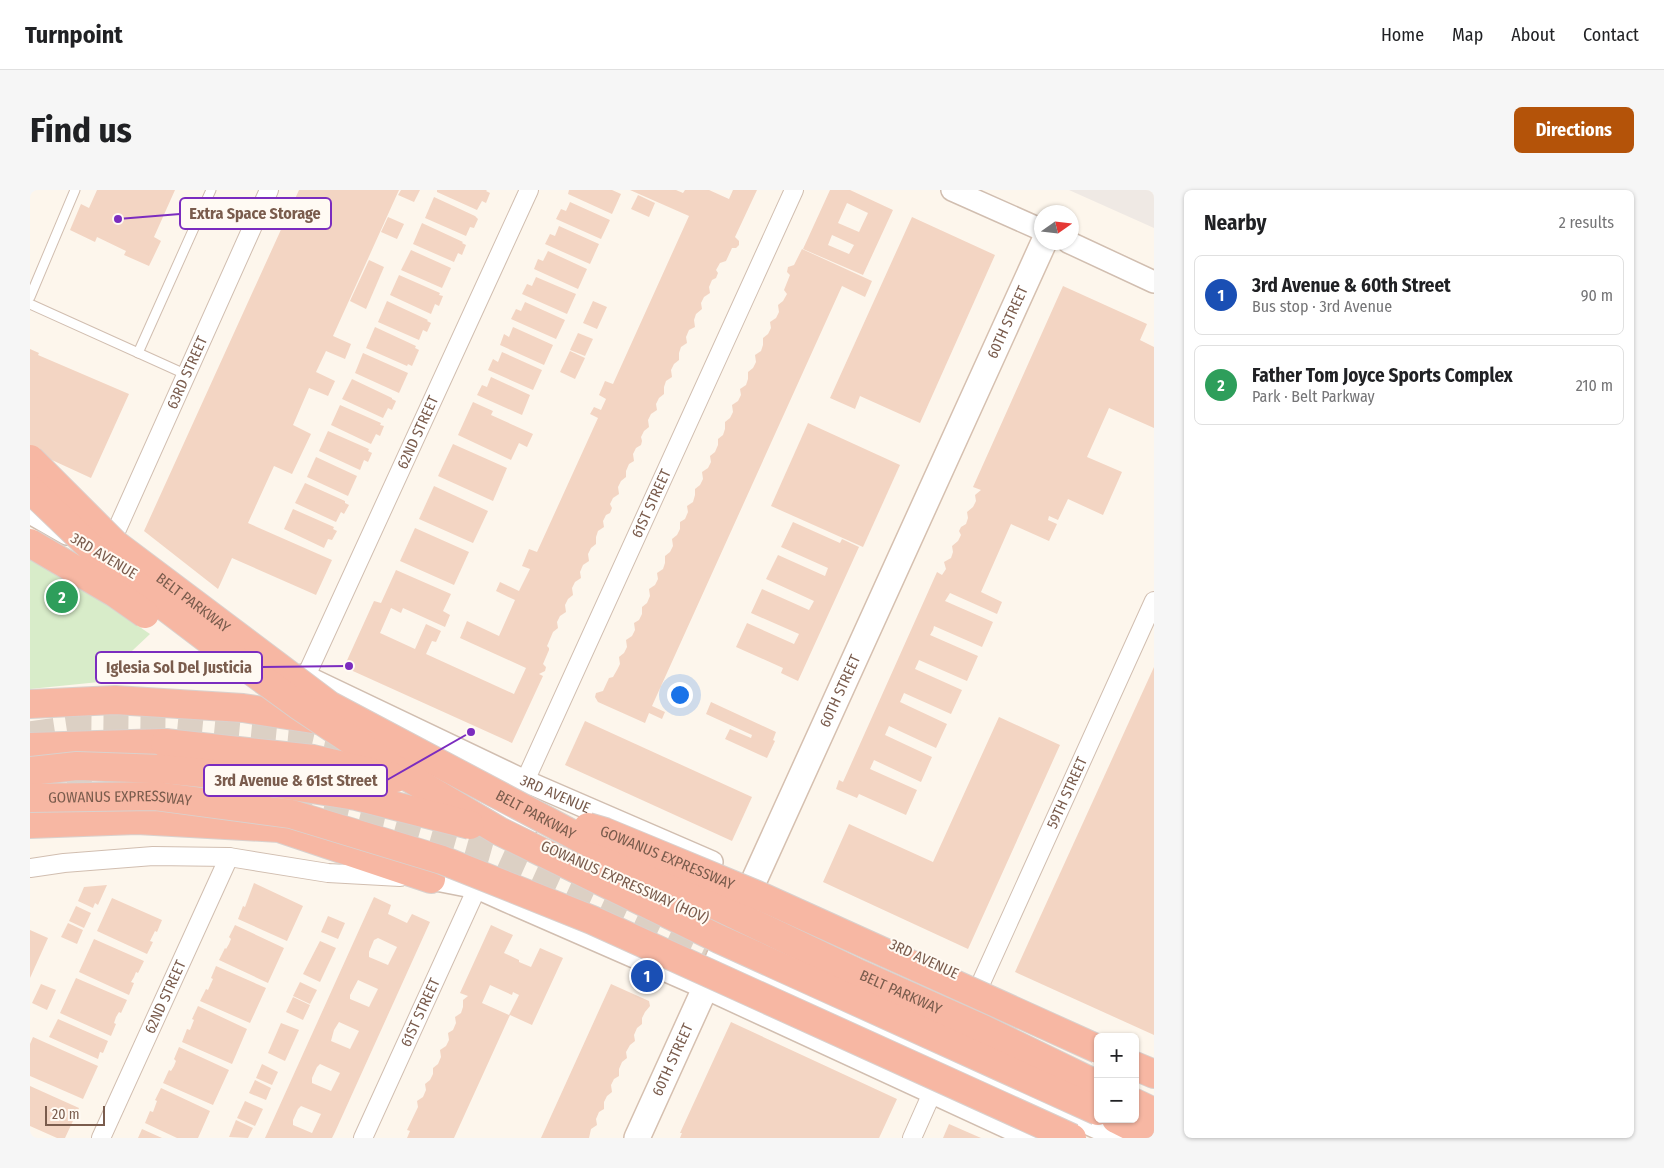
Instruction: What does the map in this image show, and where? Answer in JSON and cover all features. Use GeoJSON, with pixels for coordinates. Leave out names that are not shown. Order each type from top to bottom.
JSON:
{"type":"FeatureCollection","features":[{"type":"Feature","properties":{"kind":"highway","name":"BELT PARKWAY"},"geometry":{"type":"LineString","coordinates":[[30,459],[115,544],[329,705],[623,861],[855,972],[983,1029],[1094,1083]]}},
{"type":"Feature","properties":{"kind":"highway","name":"BELT PARKWAY"},"geometry":{"type":"LineString","coordinates":[[30,489],[105,561],[298,705],[391,767],[499,831],[719,939],[1094,1109]]}},
{"type":"Feature","properties":{"kind":"highway"},"geometry":{"type":"LineString","coordinates":[[30,543],[115,593],[195,649],[391,767]]}},
{"type":"Feature","properties":{"kind":"highway"},"geometry":{"type":"LineString","coordinates":[[30,704],[115,700],[221,707],[340,723]]}},
{"type":"Feature","properties":{"kind":"highway","name":"GOWANUS EXPRESSWAY"},"geometry":{"type":"LineString","coordinates":[[30,747],[164,744],[313,759],[444,789],[606,832],[762,897],[1094,1047]]}},
{"type":"Feature","properties":{"kind":"highway","name":"GOWANUS EXPRESSWAY (HOV)"},"geometry":{"type":"LineString","coordinates":[[30,771],[77,766],[162,769],[223,775],[356,796],[461,822],[554,848],[1094,1099]]}},
{"type":"Feature","properties":{"kind":"highway","name":"GOWANUS EXPRESSWAY"},"geometry":{"type":"LineString","coordinates":[[30,798],[155,796],[291,814],[442,860],[592,920],[1072,1138]]}},
{"type":"Feature","properties":{"kind":"highway"},"geometry":{"type":"LineString","coordinates":[[30,824],[137,820],[279,828],[431,879]]}},
{"type":"Feature","properties":{"kind":"highway"},"geometry":{"type":"LineString","coordinates":[[1139,1068],[1154,1074]]}},
{"type":"Feature","properties":{"kind":"highway"},"geometry":{"type":"LineString","coordinates":[[1139,1105],[1154,1112]]}},
{"type":"Feature","properties":{"kind":"highway"},"geometry":{"type":"LineString","coordinates":[[1139,1120],[1154,1127]]}},
{"type":"Feature","properties":{"kind":"highway"},"geometry":{"type":"LineString","coordinates":[[1124,1123],[1154,1138]]}},
{"type":"Feature","properties":{"kind":"main road","name":"60TH STREET"},"geometry":{"type":"LineString","coordinates":[[637,1138],[1040,250]]}},
{"type":"Feature","properties":{"kind":"main road"},"geometry":{"type":"LineString","coordinates":[[340,723],[408,765],[532,827],[742,907],[1094,1071]]}},
{"type":"Feature","properties":{"kind":"main road"},"geometry":{"type":"LineString","coordinates":[[720,955],[1124,1138]]}},
{"type":"Feature","properties":{"kind":"main road"},"geometry":{"type":"LineString","coordinates":[[1139,1093],[1154,1099]]}},
{"type":"Feature","properties":{"kind":"street","name":"63RD STREET"},"geometry":{"type":"LineString","coordinates":[[105,555],[269,190]]}},
{"type":"Feature","properties":{"kind":"street","name":"62ND STREET"},"geometry":{"type":"LineString","coordinates":[[306,676],[529,190]]}},
{"type":"Feature","properties":{"kind":"street","name":"61ST STREET"},"geometry":{"type":"LineString","coordinates":[[512,817],[525,781],[794,190]]}},
{"type":"Feature","properties":{"kind":"street"},"geometry":{"type":"LineString","coordinates":[[952,190],[1034,226]]}},
{"type":"Feature","properties":{"kind":"street"},"geometry":{"type":"LineString","coordinates":[[1079,247],[1154,282]]}},
{"type":"Feature","properties":{"kind":"street","name":"3RD AVENUE"},"geometry":{"type":"LineString","coordinates":[[30,514],[105,555],[252,650],[525,781],[754,880],[1094,1036]]}},
{"type":"Feature","properties":{"kind":"street","name":"59TH STREET"},"geometry":{"type":"LineString","coordinates":[[980,985],[1154,601]]}},
{"type":"Feature","properties":{"kind":"street"},"geometry":{"type":"LineString","coordinates":[[252,650],[340,723]]}},
{"type":"Feature","properties":{"kind":"street"},"geometry":{"type":"LineString","coordinates":[[30,868],[64,863],[153,856],[229,856],[328,872],[431,879],[477,888],[705,988],[1030,1138]]}},
{"type":"Feature","properties":{"kind":"street","name":"62ND STREET"},"geometry":{"type":"LineString","coordinates":[[102,1138],[229,856]]}},
{"type":"Feature","properties":{"kind":"street","name":"61ST STREET"},"geometry":{"type":"LineString","coordinates":[[363,1138],[477,888]]}},
{"type":"Feature","properties":{"kind":"street"},"geometry":{"type":"LineString","coordinates":[[1139,1057],[1154,1063]]}},
{"type":"Feature","properties":{"kind":"street"},"geometry":{"type":"LineString","coordinates":[[912,1138],[932,1093]]}},
{"type":"Feature","properties":{"kind":"lane"},"geometry":{"type":"LineString","coordinates":[[30,297],[75,190]]}},
{"type":"Feature","properties":{"kind":"lane"},"geometry":{"type":"LineString","coordinates":[[138,353],[211,190]]}},
{"type":"Feature","properties":{"kind":"lane"},"geometry":{"type":"LineString","coordinates":[[30,304],[185,374]]}},
{"type":"Feature","properties":{"kind":"shaded area"},"geometry":{"type":"Polygon","coordinates":[[[1069,190],[1154,190],[1154,228],[1069,190]]]}},
{"type":"Feature","properties":{"kind":"green space"},"geometry":{"type":"Polygon","coordinates":[[[30,556],[40,560],[150,634],[99,682],[30,689],[30,556]]]}},
{"type":"Feature","properties":{"kind":"building"},"geometry":{"type":"Polygon","coordinates":[[[97,190],[175,190],[154,237],[161,241],[149,266],[124,255],[126,251],[97,237],[95,242],[70,230],[81,204],[89,208],[97,190]]]}},
{"type":"Feature","properties":{"kind":"building"},"geometry":{"type":"Polygon","coordinates":[[[299,190],[399,190],[333,336],[351,344],[345,359],[326,351],[316,372],[335,381],[328,396],[309,388],[293,425],[311,434],[292,474],[274,466],[248,523],[332,560],[316,595],[232,558],[218,589],[144,531],[299,190]]]}},
{"type":"Feature","properties":{"kind":"building"},"geometry":{"type":"Polygon","coordinates":[[[401,190],[420,190],[414,202],[398,195],[401,190]]]}},
{"type":"Feature","properties":{"kind":"building"},"geometry":{"type":"Polygon","coordinates":[[[437,190],[487,190],[490,193],[486,203],[482,201],[477,210],[437,192],[437,190]]]}},
{"type":"Feature","properties":{"kind":"building"},"geometry":{"type":"Polygon","coordinates":[[[569,190],[612,190],[621,194],[612,214],[568,194],[569,190]]]}},
{"type":"Feature","properties":{"kind":"building"},"geometry":{"type":"Polygon","coordinates":[[[630,190],[676,190],[683,193],[685,190],[709,190],[729,199],[733,190],[757,190],[735,237],[739,241],[739,245],[736,248],[732,248],[726,261],[720,263],[716,270],[718,273],[709,287],[710,293],[704,297],[701,303],[702,309],[696,314],[694,320],[695,327],[689,330],[686,337],[687,343],[681,347],[679,360],[671,370],[672,377],[666,381],[664,394],[656,404],[657,410],[651,414],[648,420],[649,427],[641,437],[641,445],[636,448],[633,454],[634,461],[629,464],[626,477],[618,487],[619,494],[613,498],[610,504],[612,508],[610,513],[606,515],[603,521],[604,527],[598,531],[596,544],[588,554],[589,561],[583,565],[580,572],[581,578],[575,582],[572,588],[573,595],[565,605],[566,612],[560,616],[557,622],[558,628],[553,632],[547,646],[549,650],[543,664],[546,667],[545,671],[539,674],[543,676],[512,743],[344,667],[374,601],[381,603],[396,570],[451,594],[443,611],[450,615],[445,627],[403,608],[401,613],[391,608],[380,633],[415,649],[426,624],[441,631],[436,642],[432,641],[426,654],[514,694],[526,668],[460,638],[467,621],[499,636],[515,600],[496,591],[500,582],[519,591],[530,569],[522,566],[529,549],[537,552],[598,418],[590,414],[594,407],[601,410],[606,399],[599,395],[605,381],[613,384],[689,216],[630,190]]]}},
{"type":"Feature","properties":{"kind":"building"},"geometry":{"type":"Polygon","coordinates":[[[830,190],[850,190],[893,210],[863,275],[803,249],[830,190]],[[847,203],[838,223],[859,232],[868,213],[847,203]],[[832,235],[828,245],[849,254],[854,245],[832,235]]]}},
{"type":"Feature","properties":{"kind":"building"},"geometry":{"type":"Polygon","coordinates":[[[638,195],[655,203],[649,217],[631,209],[638,195]]]}},
{"type":"Feature","properties":{"kind":"building"},"geometry":{"type":"Polygon","coordinates":[[[434,197],[475,216],[478,219],[474,228],[470,227],[466,236],[425,218],[434,197]]]}},
{"type":"Feature","properties":{"kind":"building"},"geometry":{"type":"Polygon","coordinates":[[[570,202],[610,220],[601,239],[556,219],[561,209],[566,211],[570,202]]]}},
{"type":"Feature","properties":{"kind":"building"},"geometry":{"type":"Polygon","coordinates":[[[388,217],[404,224],[397,239],[381,232],[388,217]]]}},
{"type":"Feature","properties":{"kind":"building"},"geometry":{"type":"Polygon","coordinates":[[[912,217],[995,255],[920,423],[860,396],[855,409],[830,398],[912,217]]]}},
{"type":"Feature","properties":{"kind":"building"},"geometry":{"type":"Polygon","coordinates":[[[422,223],[463,242],[466,245],[462,255],[458,253],[454,262],[413,244],[422,223]]]}},
{"type":"Feature","properties":{"kind":"building"},"geometry":{"type":"Polygon","coordinates":[[[559,226],[599,244],[590,264],[545,244],[550,234],[555,236],[559,226]]]}},
{"type":"Feature","properties":{"kind":"building"},"geometry":{"type":"Polygon","coordinates":[[[802,249],[872,281],[865,297],[842,286],[652,706],[665,712],[662,719],[649,713],[645,723],[598,702],[595,697],[596,693],[603,691],[609,678],[613,677],[620,664],[619,657],[627,647],[626,640],[632,636],[635,630],[634,623],[639,620],[642,614],[642,607],[647,603],[650,596],[649,589],[655,585],[658,579],[657,573],[663,569],[665,556],[673,546],[672,539],[680,529],[680,522],[685,519],[688,512],[687,506],[693,502],[695,489],[703,479],[702,472],[708,468],[711,462],[710,456],[715,452],[718,439],[723,435],[725,422],[733,412],[732,405],[738,401],[741,395],[740,389],[746,385],[748,372],[756,362],[755,355],[761,351],[763,338],[771,328],[770,322],[776,318],[779,312],[778,305],[787,294],[784,290],[790,275],[787,272],[788,267],[794,265],[802,249]]]}},
{"type":"Feature","properties":{"kind":"building"},"geometry":{"type":"Polygon","coordinates":[[[411,250],[451,268],[442,288],[401,270],[411,250]]]}},
{"type":"Feature","properties":{"kind":"building"},"geometry":{"type":"Polygon","coordinates":[[[548,251],[587,269],[578,289],[534,269],[538,259],[543,261],[548,251]]]}},
{"type":"Feature","properties":{"kind":"building"},"geometry":{"type":"Polygon","coordinates":[[[369,260],[384,267],[366,309],[350,301],[369,260]]]}},
{"type":"Feature","properties":{"kind":"building"},"geometry":{"type":"Polygon","coordinates":[[[399,275],[440,293],[439,295],[443,296],[439,306],[435,304],[431,314],[390,295],[399,275]]]}},
{"type":"Feature","properties":{"kind":"building"},"geometry":{"type":"Polygon","coordinates":[[[536,277],[576,294],[567,314],[522,294],[527,284],[532,286],[536,277]]]}},
{"type":"Feature","properties":{"kind":"building"},"geometry":{"type":"Polygon","coordinates":[[[1063,286],[1147,324],[1140,340],[1154,347],[1154,428],[1109,408],[1087,457],[1122,472],[1103,515],[1068,499],[1058,520],[1049,516],[1048,520],[1057,524],[1049,541],[1011,524],[981,592],[1002,602],[997,614],[950,593],[945,601],[993,622],[982,647],[934,626],[930,635],[978,656],[967,681],[919,660],[915,669],[962,690],[951,714],[904,693],[900,702],[947,724],[936,748],[889,726],[885,735],[932,757],[921,782],[874,760],[870,769],[917,790],[906,815],[859,794],[857,798],[836,789],[839,780],[843,782],[937,572],[942,575],[946,569],[944,562],[951,558],[952,546],[961,535],[959,531],[961,527],[966,524],[967,512],[976,501],[975,495],[981,490],[973,487],[1063,286]]]}},
{"type":"Feature","properties":{"kind":"building"},"geometry":{"type":"Polygon","coordinates":[[[387,301],[428,320],[431,323],[427,332],[423,330],[419,340],[378,322],[387,301]]]}},
{"type":"Feature","properties":{"kind":"building"},"geometry":{"type":"Polygon","coordinates":[[[593,301],[607,307],[597,329],[583,323],[593,301]]]}},
{"type":"Feature","properties":{"kind":"building"},"geometry":{"type":"Polygon","coordinates":[[[525,302],[565,320],[556,339],[511,319],[516,309],[521,311],[525,302]]]}},
{"type":"Feature","properties":{"kind":"building"},"geometry":{"type":"Polygon","coordinates":[[[375,327],[416,346],[415,348],[419,350],[412,366],[408,364],[407,366],[366,348],[375,327]]]}},
{"type":"Feature","properties":{"kind":"building"},"geometry":{"type":"Polygon","coordinates":[[[513,327],[553,345],[544,365],[500,345],[504,334],[509,337],[513,327]]]}},
{"type":"Feature","properties":{"kind":"building"},"geometry":{"type":"Polygon","coordinates":[[[578,333],[593,339],[585,356],[570,350],[578,333]]]}},
{"type":"Feature","properties":{"kind":"building"},"geometry":{"type":"Polygon","coordinates":[[[30,349],[39,353],[38,355],[129,394],[91,478],[30,450],[30,349]]]}},
{"type":"Feature","properties":{"kind":"building"},"geometry":{"type":"Polygon","coordinates":[[[570,351],[585,358],[575,379],[560,372],[570,351]]]}},
{"type":"Feature","properties":{"kind":"building"},"geometry":{"type":"Polygon","coordinates":[[[502,352],[542,370],[533,390],[488,370],[493,359],[498,362],[502,352]]]}},
{"type":"Feature","properties":{"kind":"building"},"geometry":{"type":"Polygon","coordinates":[[[363,353],[408,373],[399,393],[355,373],[363,353]]]}},
{"type":"Feature","properties":{"kind":"building"},"geometry":{"type":"Polygon","coordinates":[[[491,377],[530,395],[522,415],[477,395],[482,385],[487,387],[491,377]]]}},
{"type":"Feature","properties":{"kind":"building"},"geometry":{"type":"Polygon","coordinates":[[[352,379],[396,401],[392,410],[388,408],[383,418],[342,399],[352,379]]]}},
{"type":"Feature","properties":{"kind":"building"},"geometry":{"type":"Polygon","coordinates":[[[473,402],[493,411],[491,415],[533,434],[527,447],[519,443],[511,460],[458,435],[473,402]]]}},
{"type":"Feature","properties":{"kind":"building"},"geometry":{"type":"Polygon","coordinates":[[[340,405],[381,423],[380,425],[384,426],[380,436],[376,434],[371,444],[331,425],[340,405]]]}},
{"type":"Feature","properties":{"kind":"building"},"geometry":{"type":"Polygon","coordinates":[[[808,423],[900,465],[863,547],[771,506],[808,423]]]}},
{"type":"Feature","properties":{"kind":"building"},"geometry":{"type":"Polygon","coordinates":[[[328,431],[369,449],[368,451],[372,453],[368,462],[364,460],[360,470],[319,451],[328,431]]]}},
{"type":"Feature","properties":{"kind":"building"},"geometry":{"type":"Polygon","coordinates":[[[453,444],[507,468],[493,501],[438,476],[453,444]]]}},
{"type":"Feature","properties":{"kind":"building"},"geometry":{"type":"Polygon","coordinates":[[[316,457],[357,476],[348,496],[307,477],[316,457]]]}},
{"type":"Feature","properties":{"kind":"building"},"geometry":{"type":"Polygon","coordinates":[[[305,483],[345,501],[349,505],[344,514],[341,512],[336,522],[295,503],[305,483]]]}},
{"type":"Feature","properties":{"kind":"building"},"geometry":{"type":"Polygon","coordinates":[[[434,486],[488,511],[473,543],[419,519],[434,486]]]}},
{"type":"Feature","properties":{"kind":"building"},"geometry":{"type":"Polygon","coordinates":[[[293,509],[334,527],[333,529],[337,531],[332,540],[328,539],[324,548],[284,529],[293,509]]]}},
{"type":"Feature","properties":{"kind":"building"},"geometry":{"type":"Polygon","coordinates":[[[793,522],[840,543],[842,539],[859,547],[798,681],[781,673],[783,668],[736,647],[747,623],[794,644],[799,634],[751,613],[762,589],[809,610],[814,601],[766,579],[778,555],[825,576],[828,568],[781,547],[793,522]]]}},
{"type":"Feature","properties":{"kind":"building"},"geometry":{"type":"Polygon","coordinates":[[[415,528],[469,552],[454,585],[400,561],[415,528]]]}},
{"type":"Feature","properties":{"kind":"building"},"geometry":{"type":"Polygon","coordinates":[[[1154,667],[1154,1035],[1015,972],[1154,667]]]}},
{"type":"Feature","properties":{"kind":"building"},"geometry":{"type":"Polygon","coordinates":[[[711,702],[776,732],[773,740],[775,741],[767,758],[725,739],[730,729],[751,738],[752,735],[706,714],[711,702]]]}},
{"type":"Feature","properties":{"kind":"building"},"geometry":{"type":"Polygon","coordinates":[[[999,717],[1060,745],[968,949],[823,882],[849,824],[933,862],[999,717]]]}},
{"type":"Feature","properties":{"kind":"building"},"geometry":{"type":"Polygon","coordinates":[[[585,721],[752,797],[732,841],[565,765],[585,721]]]}},
{"type":"Feature","properties":{"kind":"building"},"geometry":{"type":"Polygon","coordinates":[[[254,883],[303,906],[287,941],[238,919],[243,906],[245,907],[254,883]]]}},
{"type":"Feature","properties":{"kind":"building"},"geometry":{"type":"Polygon","coordinates":[[[107,885],[98,905],[95,903],[93,908],[78,901],[84,887],[107,885]]]}},
{"type":"Feature","properties":{"kind":"building"},"geometry":{"type":"Polygon","coordinates":[[[374,897],[391,905],[388,914],[407,923],[412,914],[430,922],[332,1138],[265,1138],[374,897]],[[378,938],[374,940],[369,957],[388,965],[397,947],[378,938]],[[358,980],[350,995],[350,999],[369,1007],[378,989],[358,980]],[[339,1022],[334,1030],[331,1041],[350,1049],[359,1031],[339,1022]],[[320,1064],[312,1078],[312,1083],[331,1091],[340,1073],[320,1064]],[[301,1106],[293,1120],[293,1125],[312,1133],[321,1114],[301,1106]]]}},
{"type":"Feature","properties":{"kind":"building"},"geometry":{"type":"Polygon","coordinates":[[[112,898],[162,920],[157,932],[155,931],[150,941],[153,942],[147,954],[97,931],[112,898]]]}},
{"type":"Feature","properties":{"kind":"building"},"geometry":{"type":"Polygon","coordinates":[[[76,906],[91,913],[84,928],[69,921],[76,906]]]}},
{"type":"Feature","properties":{"kind":"building"},"geometry":{"type":"Polygon","coordinates":[[[328,916],[345,923],[338,939],[321,932],[328,916]]]}},
{"type":"Feature","properties":{"kind":"building"},"geometry":{"type":"Polygon","coordinates":[[[68,923],[83,930],[77,944],[61,937],[68,923]]]}},
{"type":"Feature","properties":{"kind":"building"},"geometry":{"type":"Polygon","coordinates":[[[235,925],[284,948],[268,983],[219,960],[229,944],[231,939],[229,937],[235,925]]]}},
{"type":"Feature","properties":{"kind":"building"},"geometry":{"type":"Polygon","coordinates":[[[491,925],[513,935],[504,953],[519,960],[519,962],[531,967],[540,948],[563,958],[532,1025],[510,1015],[454,1138],[407,1138],[410,1131],[407,1130],[418,1107],[417,1101],[423,1097],[426,1090],[425,1084],[430,1080],[433,1068],[438,1064],[441,1057],[440,1050],[446,1046],[449,1040],[448,1033],[453,1030],[456,1023],[455,1017],[461,1013],[463,1000],[468,996],[460,993],[491,925]],[[490,985],[482,1003],[509,1015],[519,995],[513,992],[512,995],[490,985]]]}},
{"type":"Feature","properties":{"kind":"building"},"geometry":{"type":"Polygon","coordinates":[[[30,930],[48,938],[30,978],[30,930]]]}},
{"type":"Feature","properties":{"kind":"building"},"geometry":{"type":"Polygon","coordinates":[[[94,939],[144,961],[131,982],[134,983],[129,995],[79,972],[94,939]]]}},
{"type":"Feature","properties":{"kind":"building"},"geometry":{"type":"Polygon","coordinates":[[[320,941],[336,948],[320,982],[303,974],[320,941]]]}},
{"type":"Feature","properties":{"kind":"building"},"geometry":{"type":"Polygon","coordinates":[[[216,966],[266,988],[250,1023],[200,1001],[206,989],[208,990],[216,966]]]}},
{"type":"Feature","properties":{"kind":"building"},"geometry":{"type":"Polygon","coordinates":[[[76,978],[127,1000],[121,1013],[119,1012],[116,1017],[114,1023],[116,1024],[111,1036],[60,1013],[76,978]]]}},
{"type":"Feature","properties":{"kind":"building"},"geometry":{"type":"Polygon","coordinates":[[[300,982],[317,990],[310,1004],[293,996],[300,982]]]}},
{"type":"Feature","properties":{"kind":"building"},"geometry":{"type":"Polygon","coordinates":[[[41,984],[56,990],[47,1010],[32,1003],[41,984]]]}},
{"type":"Feature","properties":{"kind":"building"},"geometry":{"type":"Polygon","coordinates":[[[611,984],[649,1001],[650,1006],[642,1018],[642,1024],[637,1028],[634,1035],[635,1041],[626,1052],[627,1058],[622,1062],[619,1076],[614,1079],[611,1085],[612,1092],[604,1102],[604,1109],[599,1112],[596,1119],[597,1125],[591,1129],[589,1138],[541,1138],[611,984]]]}},
{"type":"Feature","properties":{"kind":"building"},"geometry":{"type":"Polygon","coordinates":[[[293,997],[310,1005],[303,1020],[286,1012],[293,997]]]}},
{"type":"Feature","properties":{"kind":"building"},"geometry":{"type":"Polygon","coordinates":[[[198,1006],[247,1029],[232,1064],[182,1042],[187,1029],[190,1030],[194,1020],[192,1019],[198,1006]]]}},
{"type":"Feature","properties":{"kind":"building"},"geometry":{"type":"Polygon","coordinates":[[[58,1019],[108,1041],[103,1053],[100,1052],[98,1059],[49,1037],[58,1019]]]}},
{"type":"Feature","properties":{"kind":"building"},"geometry":{"type":"Polygon","coordinates":[[[731,1022],[897,1099],[879,1138],[680,1138],[682,1133],[680,1133],[731,1022]]]}},
{"type":"Feature","properties":{"kind":"building"},"geometry":{"type":"Polygon","coordinates":[[[281,1023],[299,1030],[285,1061],[268,1053],[281,1023]]]}},
{"type":"Feature","properties":{"kind":"building"},"geometry":{"type":"Polygon","coordinates":[[[33,1037],[98,1066],[83,1099],[30,1076],[30,1044],[33,1037]]]}},
{"type":"Feature","properties":{"kind":"building"},"geometry":{"type":"Polygon","coordinates":[[[179,1047],[229,1070],[213,1105],[163,1083],[169,1070],[171,1071],[174,1066],[176,1061],[174,1059],[179,1047]]]}},
{"type":"Feature","properties":{"kind":"building"},"geometry":{"type":"Polygon","coordinates":[[[262,1064],[278,1072],[272,1085],[256,1078],[262,1064]]]}},
{"type":"Feature","properties":{"kind":"building"},"geometry":{"type":"Polygon","coordinates":[[[255,1080],[271,1088],[266,1100],[249,1093],[255,1080]]]}},
{"type":"Feature","properties":{"kind":"building"},"geometry":{"type":"Polygon","coordinates":[[[30,1086],[79,1108],[65,1138],[57,1138],[30,1126],[30,1086]]]}},
{"type":"Feature","properties":{"kind":"building"},"geometry":{"type":"Polygon","coordinates":[[[161,1088],[210,1111],[198,1138],[177,1138],[145,1123],[150,1111],[153,1112],[157,1101],[155,1100],[161,1088]]]}},
{"type":"Feature","properties":{"kind":"building"},"geometry":{"type":"Polygon","coordinates":[[[245,1101],[263,1109],[255,1126],[237,1118],[245,1101]]]}},
{"type":"Feature","properties":{"kind":"building"},"geometry":{"type":"Polygon","coordinates":[[[236,1120],[253,1128],[248,1138],[229,1137],[236,1120]]]}},
{"type":"Feature","properties":{"kind":"building"},"geometry":{"type":"Polygon","coordinates":[[[949,1124],[981,1138],[943,1138],[949,1124]]]}},
{"type":"Feature","properties":{"kind":"building"},"geometry":{"type":"Polygon","coordinates":[[[142,1129],[162,1138],[138,1138],[142,1129]]]}},
{"type":"Feature","properties":{"kind":"tunnel"},"geometry":{"type":"LineString","coordinates":[[30,734],[83,726],[167,727],[300,740],[371,756]]}},
{"type":"Feature","properties":{"kind":"tunnel"},"geometry":{"type":"LineString","coordinates":[[30,784],[86,781],[168,783],[296,801],[390,823],[493,852],[720,955]]}},
{"type":"Feature","properties":{"kind":"place","name":"Extra Space Storage"},"geometry":{"type":"Point","coordinates":[118,219]}},
{"type":"Feature","properties":{"kind":"place","name":"Father Tom Joyce Sports Complex"},"geometry":{"type":"Point","coordinates":[62,597]}},
{"type":"Feature","properties":{"kind":"place","name":"Iglesia Sol Del Justicia"},"geometry":{"type":"Point","coordinates":[349,666]}},
{"type":"Feature","properties":{"kind":"place","name":"3rd Avenue & 61st Street"},"geometry":{"type":"Point","coordinates":[471,732]}},
{"type":"Feature","properties":{"kind":"place","name":"3rd Avenue & 60th Street"},"geometry":{"type":"Point","coordinates":[647,976]}}]}
